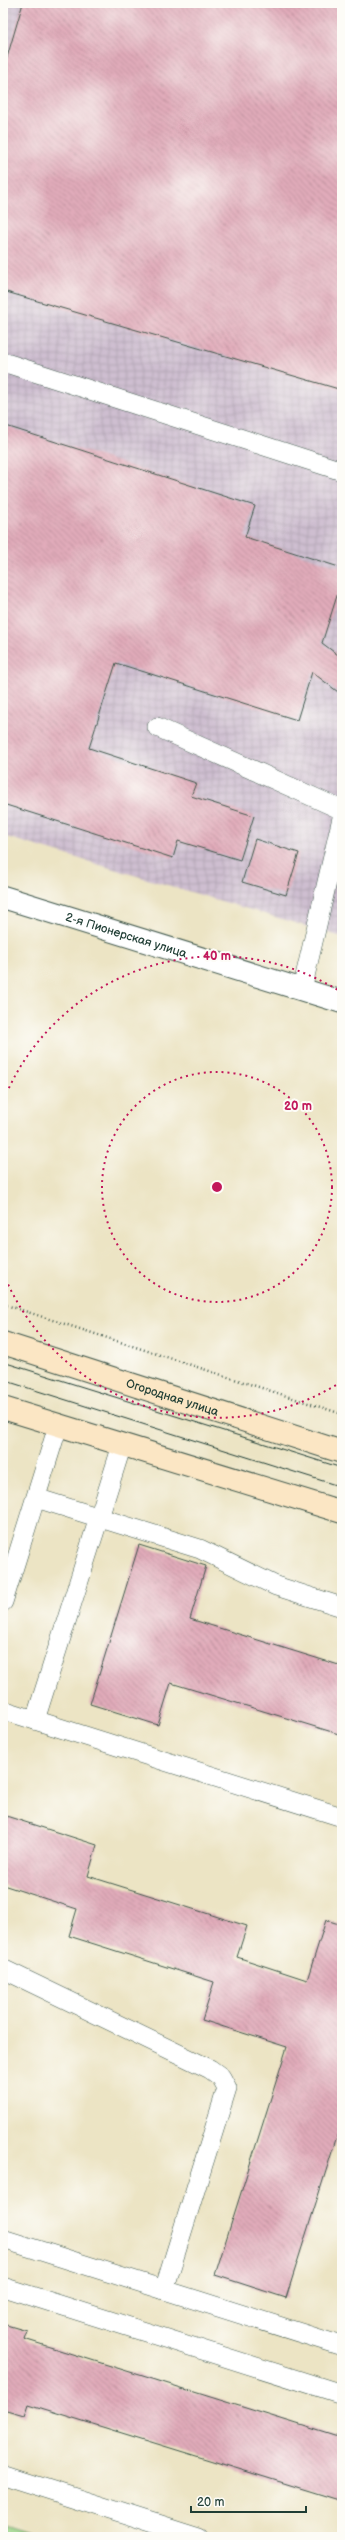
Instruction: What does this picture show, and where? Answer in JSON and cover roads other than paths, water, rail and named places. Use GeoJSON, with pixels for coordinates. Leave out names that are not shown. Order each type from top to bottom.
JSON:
{"type":"FeatureCollection","features":[{"type":"Feature","properties":{"kind":"street","name":"2-я Пионерская улица"},"geometry":{"type":"LineString","coordinates":[[3,897],[342,1002]]}},
{"type":"Feature","properties":{"kind":"street","name":"Огородная улица"},"geometry":{"type":"LineString","coordinates":[[3,1343],[342,1452]]}},
{"type":"Feature","properties":{"kind":"street"},"geometry":{"type":"LineString","coordinates":[[3,1408],[342,1512]]}},
{"type":"Feature","properties":{"kind":"lane"},"geometry":{"type":"LineString","coordinates":[[3,362],[342,471]]}},
{"type":"Feature","properties":{"kind":"lane"},"geometry":{"type":"LineString","coordinates":[[157,727],[342,810]]}},
{"type":"Feature","properties":{"kind":"lane"},"geometry":{"type":"LineString","coordinates":[[302,990],[342,818]]}},
{"type":"Feature","properties":{"kind":"lane"},"geometry":{"type":"LineString","coordinates":[[3,1602],[58,1426]]}},
{"type":"Feature","properties":{"kind":"lane"},"geometry":{"type":"LineString","coordinates":[[35,1720],[122,1445]]}},
{"type":"Feature","properties":{"kind":"lane"},"geometry":{"type":"LineString","coordinates":[[36,1498],[200,1549],[276,1586],[342,1607]]}},
{"type":"Feature","properties":{"kind":"lane"},"geometry":{"type":"LineString","coordinates":[[3,1710],[342,1817]]}},
{"type":"Feature","properties":{"kind":"lane"},"geometry":{"type":"LineString","coordinates":[[3,1969],[210,2069],[221,2077],[227,2088],[164,2290]]}},
{"type":"Feature","properties":{"kind":"lane"},"geometry":{"type":"LineString","coordinates":[[3,2238],[342,2346]]}},
{"type":"Feature","properties":{"kind":"lane"},"geometry":{"type":"LineString","coordinates":[[3,2287],[342,2394]]}},
{"type":"Feature","properties":{"kind":"lane"},"geometry":{"type":"LineString","coordinates":[[3,2475],[198,2537]]}},
{"type":"Feature","properties":{"kind":"tram line"},"geometry":{"type":"LineString","coordinates":[[3,1362],[342,1468]]}},
{"type":"Feature","properties":{"kind":"tram line"},"geometry":{"type":"LineString","coordinates":[[3,1380],[342,1487]]}}]}
